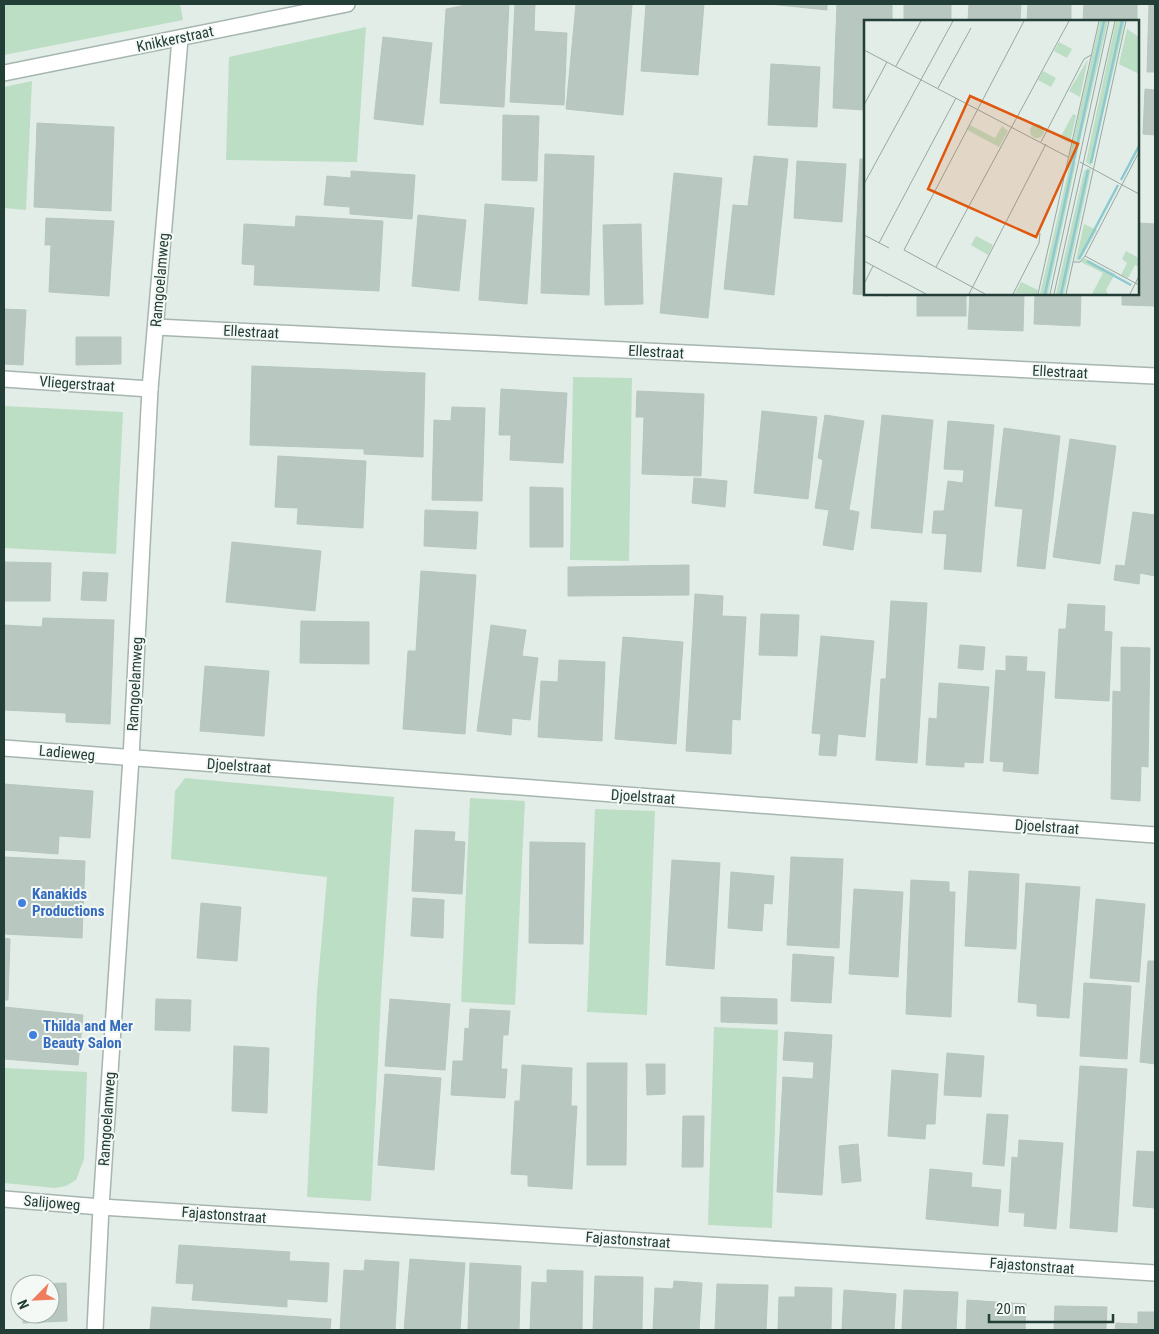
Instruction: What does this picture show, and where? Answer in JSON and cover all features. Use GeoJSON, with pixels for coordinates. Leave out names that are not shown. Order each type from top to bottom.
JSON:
{"type":"FeatureCollection","features":[{"type":"Feature","properties":{"kind":"street","name":"Knikkerstraat"},"geometry":{"type":"LineString","coordinates":[[4,74],[347,4]]}},
{"type":"Feature","properties":{"kind":"street","name":"Ramgoelamweg"},"geometry":{"type":"LineString","coordinates":[[95,1330],[101,1207],[131,758],[150,389],[180,39]]}},
{"type":"Feature","properties":{"kind":"street","name":"Ellestraat"},"geometry":{"type":"LineString","coordinates":[[156,327],[1155,376]]}},
{"type":"Feature","properties":{"kind":"street","name":"Vliegerstraat"},"geometry":{"type":"LineString","coordinates":[[4,379],[150,389]]}},
{"type":"Feature","properties":{"kind":"street","name":"Ladieweg"},"geometry":{"type":"LineString","coordinates":[[4,748],[131,758]]}},
{"type":"Feature","properties":{"kind":"street","name":"Djoelstraat"},"geometry":{"type":"LineString","coordinates":[[131,758],[1155,836]]}},
{"type":"Feature","properties":{"kind":"street","name":"Salijoweg"},"geometry":{"type":"LineString","coordinates":[[4,1199],[101,1207]]}},
{"type":"Feature","properties":{"kind":"street","name":"Fajastonstraat"},"geometry":{"type":"LineString","coordinates":[[101,1207],[1155,1273]]}},
{"type":"Feature","properties":{"kind":"green space"},"geometry":{"type":"Polygon","coordinates":[[[4,4],[180,4],[183,20],[4,55],[4,4]]]}},
{"type":"Feature","properties":{"kind":"green space"},"geometry":{"type":"Polygon","coordinates":[[[366,27],[357,162],[226,160],[229,57],[366,27]]]}},
{"type":"Feature","properties":{"kind":"green space"},"geometry":{"type":"Polygon","coordinates":[[[32,81],[26,210],[4,208],[4,87],[32,81]]]}},
{"type":"Feature","properties":{"kind":"green space"},"geometry":{"type":"Polygon","coordinates":[[[573,377],[632,378],[629,561],[570,560],[573,377]]]}},
{"type":"Feature","properties":{"kind":"green space"},"geometry":{"type":"Polygon","coordinates":[[[4,406],[123,412],[116,554],[4,548],[4,406]]]}},
{"type":"Feature","properties":{"kind":"green space"},"geometry":{"type":"Polygon","coordinates":[[[185,778],[394,797],[381,997],[371,1201],[307,1197],[317,992],[327,877],[171,859],[175,791],[185,778]]]}},
{"type":"Feature","properties":{"kind":"green space"},"geometry":{"type":"Polygon","coordinates":[[[470,798],[525,801],[515,1005],[461,1002],[470,798]]]}},
{"type":"Feature","properties":{"kind":"green space"},"geometry":{"type":"Polygon","coordinates":[[[595,809],[655,811],[647,1015],[587,1012],[595,809]]]}},
{"type":"Feature","properties":{"kind":"green space"},"geometry":{"type":"Polygon","coordinates":[[[714,1027],[778,1030],[772,1228],[708,1225],[714,1027]]]}},
{"type":"Feature","properties":{"kind":"green space"},"geometry":{"type":"Polygon","coordinates":[[[4,1068],[87,1072],[84,1159],[76,1180],[66,1186],[55,1188],[4,1183],[4,1068]]]}},
{"type":"Feature","properties":{"kind":"building"},"geometry":{"type":"Polygon","coordinates":[[[471,4],[509,4],[504,107],[440,103],[446,9],[471,4]]]}},
{"type":"Feature","properties":{"kind":"building"},"geometry":{"type":"Polygon","coordinates":[[[515,4],[535,4],[534,31],[567,33],[564,105],[510,102],[515,4]]]}},
{"type":"Feature","properties":{"kind":"building"},"geometry":{"type":"Polygon","coordinates":[[[576,4],[632,5],[623,115],[566,109],[576,4]]]}},
{"type":"Feature","properties":{"kind":"building"},"geometry":{"type":"Polygon","coordinates":[[[646,4],[704,4],[698,75],[641,71],[646,4]]]}},
{"type":"Feature","properties":{"kind":"building"},"geometry":{"type":"Polygon","coordinates":[[[769,4],[827,4],[827,10],[769,4]]]}},
{"type":"Feature","properties":{"kind":"building"},"geometry":{"type":"Polygon","coordinates":[[[837,4],[892,4],[892,20],[864,20],[864,110],[833,108],[837,4]]]}},
{"type":"Feature","properties":{"kind":"building"},"geometry":{"type":"Polygon","coordinates":[[[904,4],[951,4],[951,20],[904,20],[904,4]]]}},
{"type":"Feature","properties":{"kind":"building"},"geometry":{"type":"Polygon","coordinates":[[[969,4],[1021,4],[1020,20],[968,20],[969,4]]]}},
{"type":"Feature","properties":{"kind":"building"},"geometry":{"type":"Polygon","coordinates":[[[1028,4],[1071,4],[1071,20],[1027,20],[1028,4]]]}},
{"type":"Feature","properties":{"kind":"building"},"geometry":{"type":"Polygon","coordinates":[[[1084,4],[1137,4],[1137,20],[1083,20],[1084,4]]]}},
{"type":"Feature","properties":{"kind":"building"},"geometry":{"type":"Polygon","coordinates":[[[1149,4],[1155,4],[1155,72],[1147,72],[1149,4]]]}},
{"type":"Feature","properties":{"kind":"building"},"geometry":{"type":"Polygon","coordinates":[[[383,37],[432,43],[423,125],[374,119],[383,37]]]}},
{"type":"Feature","properties":{"kind":"building"},"geometry":{"type":"Polygon","coordinates":[[[771,64],[820,67],[817,127],[768,125],[771,64]]]}},
{"type":"Feature","properties":{"kind":"building"},"geometry":{"type":"Polygon","coordinates":[[[1145,89],[1155,90],[1155,135],[1143,134],[1145,89]]]}},
{"type":"Feature","properties":{"kind":"building"},"geometry":{"type":"Polygon","coordinates":[[[503,115],[539,116],[537,181],[502,180],[503,115]]]}},
{"type":"Feature","properties":{"kind":"building"},"geometry":{"type":"Polygon","coordinates":[[[37,123],[114,127],[111,211],[34,207],[37,123]]]}},
{"type":"Feature","properties":{"kind":"building"},"geometry":{"type":"Polygon","coordinates":[[[545,154],[594,156],[589,295],[541,293],[545,154]]]}},
{"type":"Feature","properties":{"kind":"building"},"geometry":{"type":"Polygon","coordinates":[[[754,156],[788,159],[774,295],[724,289],[733,205],[748,206],[754,156]]]}},
{"type":"Feature","properties":{"kind":"building"},"geometry":{"type":"Polygon","coordinates":[[[860,159],[864,159],[864,295],[853,294],[860,159]]]}},
{"type":"Feature","properties":{"kind":"building"},"geometry":{"type":"Polygon","coordinates":[[[797,161],[846,164],[842,222],[794,218],[797,161]]]}},
{"type":"Feature","properties":{"kind":"building"},"geometry":{"type":"Polygon","coordinates":[[[351,171],[415,175],[412,219],[350,214],[350,207],[324,205],[327,176],[351,178],[351,171]]]}},
{"type":"Feature","properties":{"kind":"building"},"geometry":{"type":"Polygon","coordinates":[[[674,173],[722,178],[708,318],[660,313],[674,173]]]}},
{"type":"Feature","properties":{"kind":"building"},"geometry":{"type":"Polygon","coordinates":[[[485,204],[534,208],[527,304],[479,300],[485,204]]]}},
{"type":"Feature","properties":{"kind":"building"},"geometry":{"type":"Polygon","coordinates":[[[418,215],[466,220],[459,291],[412,286],[418,215]]]}},
{"type":"Feature","properties":{"kind":"building"},"geometry":{"type":"Polygon","coordinates":[[[296,216],[383,221],[379,291],[254,285],[255,265],[242,264],[244,224],[295,227],[296,216]]]}},
{"type":"Feature","properties":{"kind":"building"},"geometry":{"type":"Polygon","coordinates":[[[46,218],[114,221],[109,296],[49,292],[51,245],[45,245],[46,218]]]}},
{"type":"Feature","properties":{"kind":"building"},"geometry":{"type":"Polygon","coordinates":[[[1139,223],[1155,224],[1155,306],[1122,305],[1122,295],[1139,295],[1139,223]]]}},
{"type":"Feature","properties":{"kind":"building"},"geometry":{"type":"Polygon","coordinates":[[[641,224],[643,304],[605,305],[603,225],[641,224]]]}},
{"type":"Feature","properties":{"kind":"building"},"geometry":{"type":"Polygon","coordinates":[[[917,295],[966,295],[966,316],[917,316],[917,295]]]}},
{"type":"Feature","properties":{"kind":"building"},"geometry":{"type":"Polygon","coordinates":[[[970,295],[1024,295],[1023,331],[968,329],[970,295]]]}},
{"type":"Feature","properties":{"kind":"building"},"geometry":{"type":"Polygon","coordinates":[[[1035,295],[1081,295],[1080,326],[1034,324],[1035,295]]]}},
{"type":"Feature","properties":{"kind":"building"},"geometry":{"type":"Polygon","coordinates":[[[4,309],[26,310],[23,365],[4,364],[4,309]]]}},
{"type":"Feature","properties":{"kind":"building"},"geometry":{"type":"Polygon","coordinates":[[[76,337],[121,337],[121,364],[76,365],[76,337]]]}},
{"type":"Feature","properties":{"kind":"building"},"geometry":{"type":"Polygon","coordinates":[[[252,366],[425,373],[423,457],[364,454],[364,449],[250,445],[252,366]]]}},
{"type":"Feature","properties":{"kind":"building"},"geometry":{"type":"Polygon","coordinates":[[[501,389],[567,393],[563,463],[510,460],[511,435],[499,435],[501,389]]]}},
{"type":"Feature","properties":{"kind":"building"},"geometry":{"type":"Polygon","coordinates":[[[637,391],[704,394],[701,476],[642,474],[644,417],[636,417],[637,391]]]}},
{"type":"Feature","properties":{"kind":"building"},"geometry":{"type":"Polygon","coordinates":[[[452,407],[485,408],[482,501],[432,500],[434,420],[451,421],[452,407]]]}},
{"type":"Feature","properties":{"kind":"building"},"geometry":{"type":"Polygon","coordinates":[[[762,411],[817,417],[808,499],[754,493],[762,411]]]}},
{"type":"Feature","properties":{"kind":"building"},"geometry":{"type":"Polygon","coordinates":[[[825,415],[864,421],[849,510],[859,512],[853,550],[823,545],[829,510],[815,508],[823,460],[818,458],[825,415]]]}},
{"type":"Feature","properties":{"kind":"building"},"geometry":{"type":"Polygon","coordinates":[[[882,415],[933,420],[922,533],[871,528],[882,415]]]}},
{"type":"Feature","properties":{"kind":"building"},"geometry":{"type":"Polygon","coordinates":[[[948,421],[994,425],[981,572],[944,569],[947,534],[932,533],[934,511],[944,511],[948,481],[963,483],[964,470],[944,469],[948,421]]]}},
{"type":"Feature","properties":{"kind":"building"},"geometry":{"type":"Polygon","coordinates":[[[1004,428],[1060,436],[1045,569],[1017,566],[1023,509],[995,506],[1004,428]]]}},
{"type":"Feature","properties":{"kind":"building"},"geometry":{"type":"Polygon","coordinates":[[[1070,439],[1116,446],[1100,564],[1053,557],[1070,439]]]}},
{"type":"Feature","properties":{"kind":"building"},"geometry":{"type":"Polygon","coordinates":[[[278,456],[366,461],[363,528],[297,524],[298,508],[275,507],[278,456]]]}},
{"type":"Feature","properties":{"kind":"building"},"geometry":{"type":"Polygon","coordinates":[[[694,478],[727,481],[725,507],[692,503],[694,478]]]}},
{"type":"Feature","properties":{"kind":"building"},"geometry":{"type":"Polygon","coordinates":[[[530,487],[563,488],[563,547],[530,547],[530,487]]]}},
{"type":"Feature","properties":{"kind":"building"},"geometry":{"type":"Polygon","coordinates":[[[425,510],[478,512],[476,549],[424,546],[425,510]]]}},
{"type":"Feature","properties":{"kind":"building"},"geometry":{"type":"Polygon","coordinates":[[[1133,512],[1155,515],[1155,576],[1140,573],[1139,584],[1114,580],[1116,565],[1125,566],[1133,512]]]}},
{"type":"Feature","properties":{"kind":"building"},"geometry":{"type":"Polygon","coordinates":[[[232,542],[321,551],[315,611],[226,602],[232,542]]]}},
{"type":"Feature","properties":{"kind":"building"},"geometry":{"type":"Polygon","coordinates":[[[4,562],[51,563],[50,601],[4,601],[4,562]]]}},
{"type":"Feature","properties":{"kind":"building"},"geometry":{"type":"Polygon","coordinates":[[[689,565],[689,595],[568,596],[568,567],[689,565]]]}},
{"type":"Feature","properties":{"kind":"building"},"geometry":{"type":"Polygon","coordinates":[[[421,571],[476,575],[465,734],[403,729],[408,651],[416,651],[421,571]]]}},
{"type":"Feature","properties":{"kind":"building"},"geometry":{"type":"Polygon","coordinates":[[[83,572],[108,573],[106,601],[81,600],[83,572]]]}},
{"type":"Feature","properties":{"kind":"building"},"geometry":{"type":"Polygon","coordinates":[[[695,594],[723,596],[722,616],[746,617],[740,720],[732,719],[731,754],[686,751],[695,594]]]}},
{"type":"Feature","properties":{"kind":"building"},"geometry":{"type":"Polygon","coordinates":[[[891,601],[927,603],[917,763],[876,760],[881,679],[886,679],[891,601]]]}},
{"type":"Feature","properties":{"kind":"building"},"geometry":{"type":"Polygon","coordinates":[[[1068,604],[1105,606],[1104,631],[1112,632],[1109,701],[1055,698],[1059,629],[1066,629],[1068,604]]]}},
{"type":"Feature","properties":{"kind":"building"},"geometry":{"type":"Polygon","coordinates":[[[761,614],[799,615],[797,656],[759,655],[761,614]]]}},
{"type":"Feature","properties":{"kind":"building"},"geometry":{"type":"Polygon","coordinates":[[[43,618],[114,620],[110,724],[66,722],[66,713],[4,710],[4,625],[42,627],[43,618]]]}},
{"type":"Feature","properties":{"kind":"building"},"geometry":{"type":"Polygon","coordinates":[[[301,621],[369,622],[369,664],[300,663],[301,621]]]}},
{"type":"Feature","properties":{"kind":"building"},"geometry":{"type":"Polygon","coordinates":[[[491,625],[526,630],[522,656],[538,658],[530,720],[512,718],[511,735],[477,731],[491,625]]]}},
{"type":"Feature","properties":{"kind":"building"},"geometry":{"type":"Polygon","coordinates":[[[821,636],[874,641],[865,737],[838,734],[836,756],[819,755],[821,734],[812,733],[821,636]]]}},
{"type":"Feature","properties":{"kind":"building"},"geometry":{"type":"Polygon","coordinates":[[[623,637],[683,642],[676,744],[615,739],[623,637]]]}},
{"type":"Feature","properties":{"kind":"building"},"geometry":{"type":"Polygon","coordinates":[[[960,645],[985,647],[983,670],[958,668],[960,645]]]}},
{"type":"Feature","properties":{"kind":"building"},"geometry":{"type":"Polygon","coordinates":[[[1121,647],[1150,648],[1148,767],[1141,766],[1140,801],[1111,799],[1113,691],[1121,692],[1121,647]]]}},
{"type":"Feature","properties":{"kind":"building"},"geometry":{"type":"Polygon","coordinates":[[[1006,656],[1027,657],[1026,671],[1045,672],[1038,774],[1003,771],[1004,762],[990,761],[996,670],[1006,671],[1006,656]]]}},
{"type":"Feature","properties":{"kind":"building"},"geometry":{"type":"Polygon","coordinates":[[[559,660],[605,662],[602,741],[538,737],[541,681],[558,682],[559,660]]]}},
{"type":"Feature","properties":{"kind":"building"},"geometry":{"type":"Polygon","coordinates":[[[205,666],[269,671],[264,736],[200,731],[205,666]]]}},
{"type":"Feature","properties":{"kind":"building"},"geometry":{"type":"Polygon","coordinates":[[[939,683],[989,687],[983,763],[964,762],[964,767],[926,765],[929,718],[937,719],[939,683]]]}},
{"type":"Feature","properties":{"kind":"building"},"geometry":{"type":"Polygon","coordinates":[[[4,784],[93,791],[90,838],[59,836],[58,854],[4,850],[4,784]]]}},
{"type":"Feature","properties":{"kind":"building"},"geometry":{"type":"Polygon","coordinates":[[[415,830],[455,832],[454,841],[465,842],[462,894],[412,891],[415,830]]]}},
{"type":"Feature","properties":{"kind":"building"},"geometry":{"type":"Polygon","coordinates":[[[530,842],[585,843],[583,944],[529,943],[530,842]]]}},
{"type":"Feature","properties":{"kind":"building"},"geometry":{"type":"Polygon","coordinates":[[[4,857],[85,861],[82,938],[4,934],[4,857]]]}},
{"type":"Feature","properties":{"kind":"building"},"geometry":{"type":"Polygon","coordinates":[[[791,857],[843,859],[839,948],[787,945],[791,857]]]}},
{"type":"Feature","properties":{"kind":"building"},"geometry":{"type":"Polygon","coordinates":[[[672,860],[720,863],[714,969],[666,965],[672,860]]]}},
{"type":"Feature","properties":{"kind":"building"},"geometry":{"type":"Polygon","coordinates":[[[969,871],[1019,874],[1016,949],[965,946],[969,871]]]}},
{"type":"Feature","properties":{"kind":"building"},"geometry":{"type":"Polygon","coordinates":[[[731,872],[774,876],[772,904],[764,903],[762,931],[728,928],[731,872]]]}},
{"type":"Feature","properties":{"kind":"building"},"geometry":{"type":"Polygon","coordinates":[[[911,880],[949,882],[949,892],[955,892],[951,1017],[906,1014],[911,880]]]}},
{"type":"Feature","properties":{"kind":"building"},"geometry":{"type":"Polygon","coordinates":[[[1026,883],[1080,887],[1069,1018],[1037,1016],[1037,1004],[1018,1002],[1026,883]]]}},
{"type":"Feature","properties":{"kind":"building"},"geometry":{"type":"Polygon","coordinates":[[[854,889],[903,892],[898,977],[849,974],[854,889]]]}},
{"type":"Feature","properties":{"kind":"building"},"geometry":{"type":"Polygon","coordinates":[[[413,898],[444,900],[443,938],[411,936],[413,898]]]}},
{"type":"Feature","properties":{"kind":"building"},"geometry":{"type":"Polygon","coordinates":[[[1096,899],[1145,904],[1139,982],[1090,978],[1096,899]]]}},
{"type":"Feature","properties":{"kind":"building"},"geometry":{"type":"Polygon","coordinates":[[[201,903],[241,907],[237,961],[197,958],[201,903]]]}},
{"type":"Feature","properties":{"kind":"building"},"geometry":{"type":"Polygon","coordinates":[[[4,938],[10,939],[8,1000],[4,1000],[4,938]]]}},
{"type":"Feature","properties":{"kind":"building"},"geometry":{"type":"Polygon","coordinates":[[[793,954],[834,957],[831,1003],[791,1001],[793,954]]]}},
{"type":"Feature","properties":{"kind":"building"},"geometry":{"type":"Polygon","coordinates":[[[1148,961],[1155,961],[1155,1064],[1140,1062],[1148,961]]]}},
{"type":"Feature","properties":{"kind":"building"},"geometry":{"type":"Polygon","coordinates":[[[1084,983],[1131,986],[1127,1059],[1080,1056],[1084,983]]]}},
{"type":"Feature","properties":{"kind":"building"},"geometry":{"type":"Polygon","coordinates":[[[721,997],[777,999],[777,1024],[721,1022],[721,997]]]}},
{"type":"Feature","properties":{"kind":"building"},"geometry":{"type":"Polygon","coordinates":[[[156,999],[191,1000],[190,1031],[155,1030],[156,999]]]}},
{"type":"Feature","properties":{"kind":"building"},"geometry":{"type":"Polygon","coordinates":[[[390,999],[450,1004],[445,1070],[385,1066],[390,999]]]}},
{"type":"Feature","properties":{"kind":"building"},"geometry":{"type":"Polygon","coordinates":[[[4,1007],[83,1015],[78,1065],[4,1059],[4,1007]]]}},
{"type":"Feature","properties":{"kind":"building"},"geometry":{"type":"Polygon","coordinates":[[[470,1009],[510,1011],[508,1035],[503,1035],[501,1069],[507,1069],[505,1098],[451,1095],[453,1061],[463,1061],[465,1028],[469,1029],[470,1009]]]}},
{"type":"Feature","properties":{"kind":"building"},"geometry":{"type":"Polygon","coordinates":[[[785,1032],[832,1035],[822,1195],[777,1192],[783,1077],[813,1079],[814,1062],[783,1060],[785,1032]]]}},
{"type":"Feature","properties":{"kind":"building"},"geometry":{"type":"Polygon","coordinates":[[[234,1046],[269,1048],[267,1113],[232,1111],[234,1046]]]}},
{"type":"Feature","properties":{"kind":"building"},"geometry":{"type":"Polygon","coordinates":[[[947,1053],[984,1056],[981,1097],[944,1095],[947,1053]]]}},
{"type":"Feature","properties":{"kind":"building"},"geometry":{"type":"Polygon","coordinates":[[[587,1063],[627,1063],[626,1165],[587,1165],[587,1063]]]}},
{"type":"Feature","properties":{"kind":"building"},"geometry":{"type":"Polygon","coordinates":[[[646,1064],[665,1064],[665,1094],[647,1095],[646,1064]]]}},
{"type":"Feature","properties":{"kind":"building"},"geometry":{"type":"Polygon","coordinates":[[[522,1065],[572,1068],[571,1106],[577,1106],[572,1189],[528,1186],[528,1175],[511,1174],[515,1101],[520,1101],[522,1065]]]}},
{"type":"Feature","properties":{"kind":"building"},"geometry":{"type":"Polygon","coordinates":[[[1080,1066],[1127,1069],[1117,1232],[1070,1228],[1080,1066]]]}},
{"type":"Feature","properties":{"kind":"building"},"geometry":{"type":"Polygon","coordinates":[[[892,1070],[938,1074],[935,1124],[926,1124],[925,1139],[888,1136],[892,1070]]]}},
{"type":"Feature","properties":{"kind":"building"},"geometry":{"type":"Polygon","coordinates":[[[385,1074],[441,1078],[434,1170],[378,1165],[385,1074]]]}},
{"type":"Feature","properties":{"kind":"building"},"geometry":{"type":"Polygon","coordinates":[[[987,1114],[1008,1115],[1004,1166],[983,1164],[987,1114]]]}},
{"type":"Feature","properties":{"kind":"building"},"geometry":{"type":"Polygon","coordinates":[[[683,1116],[704,1116],[703,1167],[682,1167],[683,1116]]]}},
{"type":"Feature","properties":{"kind":"building"},"geometry":{"type":"Polygon","coordinates":[[[1019,1140],[1063,1143],[1056,1229],[1024,1226],[1025,1213],[1009,1212],[1012,1157],[1018,1158],[1019,1140]]]}},
{"type":"Feature","properties":{"kind":"building"},"geometry":{"type":"Polygon","coordinates":[[[858,1144],[861,1181],[842,1183],[839,1146],[858,1144]]]}},
{"type":"Feature","properties":{"kind":"building"},"geometry":{"type":"Polygon","coordinates":[[[1137,1151],[1155,1152],[1155,1208],[1133,1206],[1137,1151]]]}},
{"type":"Feature","properties":{"kind":"building"},"geometry":{"type":"Polygon","coordinates":[[[930,1169],[972,1173],[971,1187],[1001,1190],[998,1226],[926,1219],[930,1169]]]}},
{"type":"Feature","properties":{"kind":"building"},"geometry":{"type":"Polygon","coordinates":[[[179,1245],[290,1252],[289,1261],[329,1263],[327,1302],[287,1299],[287,1307],[192,1300],[194,1284],[176,1283],[179,1245]]]}},
{"type":"Feature","properties":{"kind":"building"},"geometry":{"type":"Polygon","coordinates":[[[410,1259],[465,1263],[460,1330],[404,1330],[410,1259]]]}},
{"type":"Feature","properties":{"kind":"building"},"geometry":{"type":"Polygon","coordinates":[[[365,1260],[399,1262],[395,1330],[340,1330],[344,1270],[364,1271],[365,1260]]]}},
{"type":"Feature","properties":{"kind":"building"},"geometry":{"type":"Polygon","coordinates":[[[470,1263],[521,1266],[519,1330],[468,1330],[470,1263]]]}},
{"type":"Feature","properties":{"kind":"building"},"geometry":{"type":"Polygon","coordinates":[[[547,1270],[583,1271],[582,1330],[530,1330],[532,1282],[547,1283],[547,1270]]]}},
{"type":"Feature","properties":{"kind":"building"},"geometry":{"type":"Polygon","coordinates":[[[595,1276],[643,1277],[642,1330],[593,1330],[595,1276]]]}},
{"type":"Feature","properties":{"kind":"building"},"geometry":{"type":"Polygon","coordinates":[[[674,1281],[702,1283],[699,1330],[653,1330],[655,1288],[673,1289],[674,1281]]]}},
{"type":"Feature","properties":{"kind":"building"},"geometry":{"type":"Polygon","coordinates":[[[60,1283],[66,1283],[67,1321],[60,1321],[60,1283]]]}},
{"type":"Feature","properties":{"kind":"building"},"geometry":{"type":"Polygon","coordinates":[[[717,1284],[768,1285],[766,1330],[715,1330],[717,1284]]]}},
{"type":"Feature","properties":{"kind":"building"},"geometry":{"type":"Polygon","coordinates":[[[795,1287],[832,1288],[831,1330],[778,1330],[779,1297],[795,1297],[795,1287]]]}},
{"type":"Feature","properties":{"kind":"building"},"geometry":{"type":"Polygon","coordinates":[[[844,1290],[896,1294],[894,1330],[842,1330],[844,1290]]]}},
{"type":"Feature","properties":{"kind":"building"},"geometry":{"type":"Polygon","coordinates":[[[904,1290],[958,1292],[956,1330],[902,1330],[904,1290]]]}},
{"type":"Feature","properties":{"kind":"building"},"geometry":{"type":"Polygon","coordinates":[[[967,1300],[1026,1304],[1025,1330],[966,1330],[967,1300]]]}},
{"type":"Feature","properties":{"kind":"building"},"geometry":{"type":"Polygon","coordinates":[[[1055,1306],[1107,1307],[1106,1330],[1054,1330],[1055,1306]]]}},
{"type":"Feature","properties":{"kind":"building"},"geometry":{"type":"Polygon","coordinates":[[[152,1307],[331,1319],[330,1330],[150,1330],[152,1307]]]}},
{"type":"Feature","properties":{"kind":"building"},"geometry":{"type":"Polygon","coordinates":[[[1138,1312],[1155,1312],[1155,1330],[1115,1330],[1116,1323],[1138,1324],[1138,1312]]]}},
{"type":"Feature","properties":{"kind":"place","name":"Kanakids Productions"},"geometry":{"type":"Point","coordinates":[22,903]}},
{"type":"Feature","properties":{"kind":"place","name":"Thilda and Mer Beauty Salon"},"geometry":{"type":"Point","coordinates":[33,1035]}}]}
